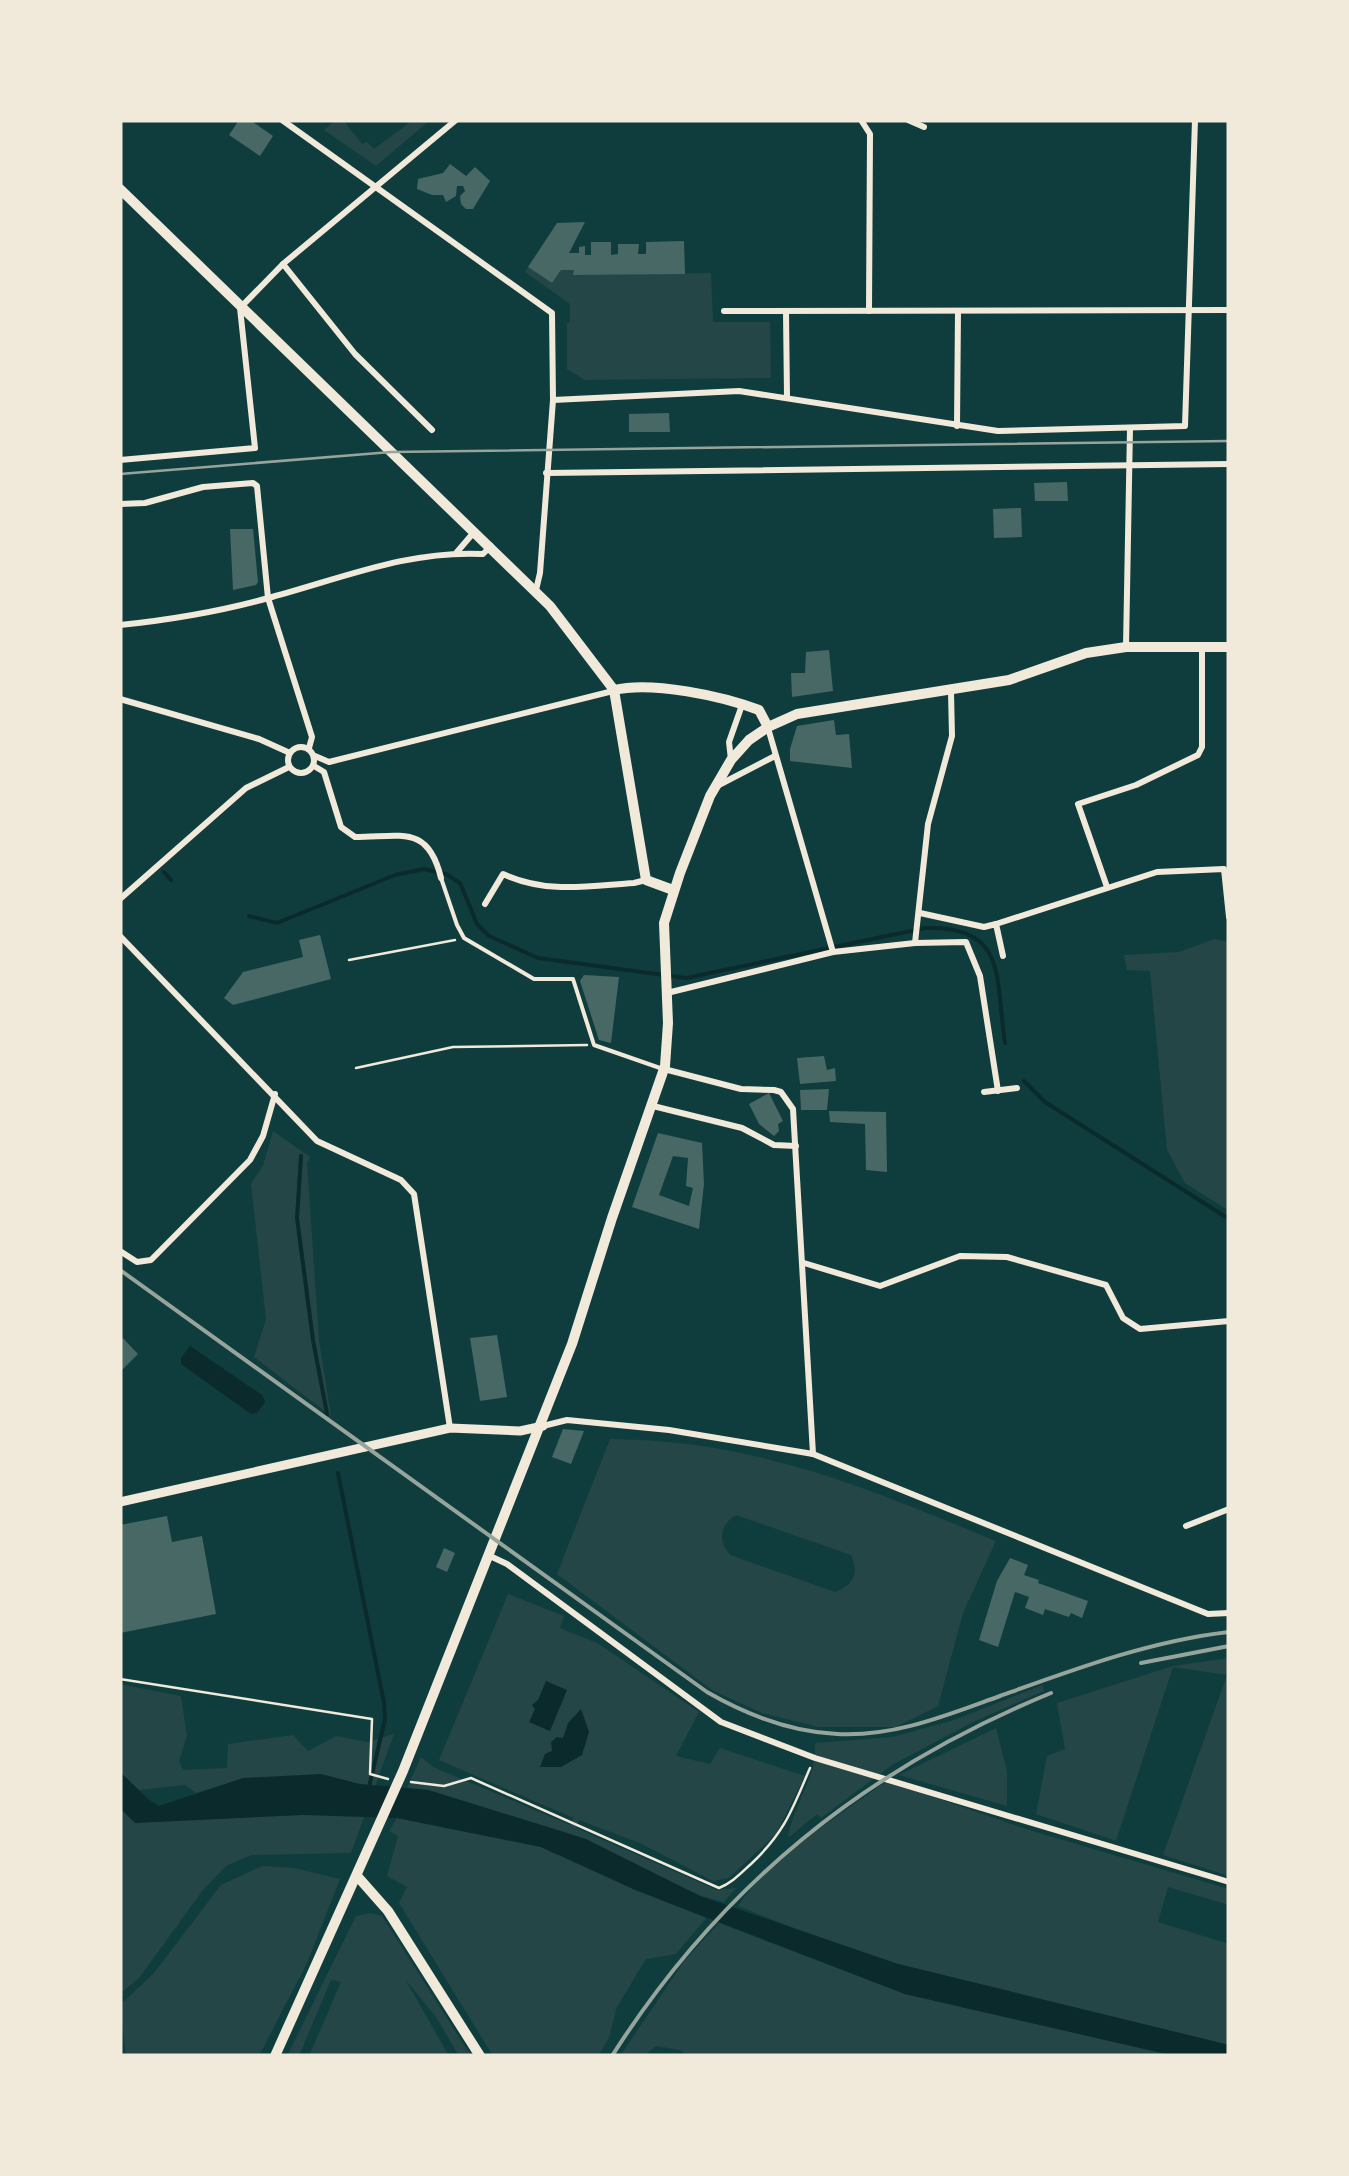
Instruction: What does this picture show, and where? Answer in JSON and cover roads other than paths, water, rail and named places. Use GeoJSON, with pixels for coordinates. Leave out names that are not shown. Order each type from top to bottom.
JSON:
{"type":"FeatureCollection","features":[{"type":"Feature","properties":{"kind":"main road"},"geometry":{"type":"LineString","coordinates":[[120,189],[536,590],[614,690],[646,880],[673,890]]}},
{"type":"Feature","properties":{"kind":"main road"},"geometry":{"type":"LineString","coordinates":[[275,2056],[379,1828],[543,1426],[664,1070],[668,1023],[664,923],[673,890],[731,760],[749,740],[797,714],[951,692],[1009,680],[1086,654],[1126,647],[1229,647]]}},
{"type":"Feature","properties":{"kind":"main road"},"geometry":{"type":"LineString","coordinates":[[614,690],[635,685],[742,704],[759,710],[768,727]]}},
{"type":"Feature","properties":{"kind":"main road"},"geometry":{"type":"LineString","coordinates":[[358,1877],[388,1910],[480,2056]]}},
{"type":"Feature","properties":{"kind":"street"},"geometry":{"type":"LineString","coordinates":[[282,120],[552,314],[553,400],[536,590]]}},
{"type":"Feature","properties":{"kind":"street"},"geometry":{"type":"LineString","coordinates":[[120,460],[255,448],[240,308],[282,264],[456,120]]}},
{"type":"Feature","properties":{"kind":"street"},"geometry":{"type":"LineString","coordinates":[[861,120],[870,134],[869,312]]}},
{"type":"Feature","properties":{"kind":"street"},"geometry":{"type":"LineString","coordinates":[[908,120],[924,127]]}},
{"type":"Feature","properties":{"kind":"street"},"geometry":{"type":"LineString","coordinates":[[553,400],[738,391],[998,431],[1184,426],[1195,120]]}},
{"type":"Feature","properties":{"kind":"street"},"geometry":{"type":"LineString","coordinates":[[282,264],[355,354],[432,430]]}},
{"type":"Feature","properties":{"kind":"street"},"geometry":{"type":"LineString","coordinates":[[957,426],[958,310]]}},
{"type":"Feature","properties":{"kind":"street"},"geometry":{"type":"LineString","coordinates":[[724,311],[1229,310]]}},
{"type":"Feature","properties":{"kind":"street"},"geometry":{"type":"LineString","coordinates":[[786,312],[788,397]]}},
{"type":"Feature","properties":{"kind":"street"},"geometry":{"type":"LineString","coordinates":[[1126,647],[1130,428]]}},
{"type":"Feature","properties":{"kind":"street"},"geometry":{"type":"LineString","coordinates":[[546,473],[1229,464]]}},
{"type":"Feature","properties":{"kind":"street"},"geometry":{"type":"LineString","coordinates":[[120,504],[146,502],[204,487],[253,483],[258,490],[268,598],[312,737],[309,748]]}},
{"type":"Feature","properties":{"kind":"street"},"geometry":{"type":"LineString","coordinates":[[456,552],[475,531]]}},
{"type":"Feature","properties":{"kind":"street"},"geometry":{"type":"LineString","coordinates":[[120,625],[268,598],[396,560],[456,552],[483,554],[491,546]]}},
{"type":"Feature","properties":{"kind":"street"},"geometry":{"type":"LineString","coordinates":[[1107,886],[1078,804],[1136,785],[1198,754],[1202,747],[1202,647]]}},
{"type":"Feature","properties":{"kind":"street"},"geometry":{"type":"LineString","coordinates":[[289,767],[290,753],[298,747],[309,748],[315,756],[329,762],[614,690]]}},
{"type":"Feature","properties":{"kind":"street"},"geometry":{"type":"LineString","coordinates":[[915,938],[928,824],[952,736],[951,692]]}},
{"type":"Feature","properties":{"kind":"street"},"geometry":{"type":"LineString","coordinates":[[120,699],[259,739],[290,753]]}},
{"type":"Feature","properties":{"kind":"street"},"geometry":{"type":"LineString","coordinates":[[731,760],[729,742],[742,704]]}},
{"type":"Feature","properties":{"kind":"street"},"geometry":{"type":"LineString","coordinates":[[768,727],[832,950]]}},
{"type":"Feature","properties":{"kind":"street"},"geometry":{"type":"LineString","coordinates":[[289,767],[297,774],[307,773],[314,766],[315,756]]}},
{"type":"Feature","properties":{"kind":"street"},"geometry":{"type":"LineString","coordinates":[[716,787],[775,756]]}},
{"type":"Feature","properties":{"kind":"street"},"geometry":{"type":"LineString","coordinates":[[314,766],[324,772],[341,827],[347,834],[418,837],[427,844],[441,878]]}},
{"type":"Feature","properties":{"kind":"street"},"geometry":{"type":"LineString","coordinates":[[120,900],[246,788],[289,767]]}},
{"type":"Feature","properties":{"kind":"street"},"geometry":{"type":"LineString","coordinates":[[920,913],[984,927],[1157,872],[1224,869],[1229,917]]}},
{"type":"Feature","properties":{"kind":"street"},"geometry":{"type":"LineString","coordinates":[[486,904],[503,874],[530,886],[545,887],[634,884],[646,880]]}},
{"type":"Feature","properties":{"kind":"street"},"geometry":{"type":"LineString","coordinates":[[996,924],[1003,956]]}},
{"type":"Feature","properties":{"kind":"street"},"geometry":{"type":"LineString","coordinates":[[120,936],[318,1141],[400,1180],[414,1194],[450,1428]]}},
{"type":"Feature","properties":{"kind":"street"},"geometry":{"type":"LineString","coordinates":[[666,989],[832,950],[915,938],[966,942],[980,976],[998,1091]]}},
{"type":"Feature","properties":{"kind":"street"},"geometry":{"type":"LineString","coordinates":[[664,1070],[741,1090],[781,1092],[793,1109],[813,1454]]}},
{"type":"Feature","properties":{"kind":"street"},"geometry":{"type":"LineString","coordinates":[[984,1092],[1017,1088]]}},
{"type":"Feature","properties":{"kind":"street"},"geometry":{"type":"LineString","coordinates":[[120,1251],[137,1262],[151,1260],[250,1160],[263,1136],[275,1094]]}},
{"type":"Feature","properties":{"kind":"street"},"geometry":{"type":"LineString","coordinates":[[653,1106],[742,1128],[774,1145],[796,1146]]}},
{"type":"Feature","properties":{"kind":"street"},"geometry":{"type":"LineString","coordinates":[[804,1263],[880,1286],[960,1256],[1007,1257],[1106,1285],[1123,1318],[1140,1328],[1229,1321]]}},
{"type":"Feature","properties":{"kind":"street"},"geometry":{"type":"LineString","coordinates":[[120,1502],[450,1428],[520,1431],[567,1420],[669,1430],[813,1454],[1208,1614],[1229,1613]]}},
{"type":"Feature","properties":{"kind":"street"},"geometry":{"type":"LineString","coordinates":[[1186,1526],[1229,1509]]}},
{"type":"Feature","properties":{"kind":"street"},"geometry":{"type":"LineString","coordinates":[[490,1556],[508,1564],[721,1722],[814,1758],[1229,1882]]}},
{"type":"Feature","properties":{"kind":"lane"},"geometry":{"type":"LineString","coordinates":[[441,878],[464,938],[534,979],[573,978],[594,1046],[664,1070]]}},
{"type":"Feature","properties":{"kind":"waterway"},"geometry":{"type":"LineString","coordinates":[[249,916],[277,923],[395,875],[424,869],[446,874],[460,883],[477,924],[489,936],[538,958],[686,978],[925,928],[952,929],[984,946],[992,960],[1005,1043]]}},
{"type":"Feature","properties":{"kind":"waterway"},"geometry":{"type":"LineString","coordinates":[[164,872],[171,880]]}},
{"type":"Feature","properties":{"kind":"waterway"},"geometry":{"type":"LineString","coordinates":[[1024,1081],[1045,1102],[1229,1219]]}},
{"type":"Feature","properties":{"kind":"waterway"},"geometry":{"type":"LineString","coordinates":[[301,1156],[297,1218],[327,1414]]}},
{"type":"Feature","properties":{"kind":"waterway"},"geometry":{"type":"LineString","coordinates":[[338,1473],[384,1703],[385,1719],[369,1787]]}},
{"type":"Feature","properties":{"kind":"tram line"},"geometry":{"type":"LineString","coordinates":[[120,474],[391,452],[1229,441]]}},
{"type":"Feature","properties":{"kind":"railway"},"geometry":{"type":"LineString","coordinates":[[120,1270],[707,1692],[770,1721],[837,1734],[900,1728],[1113,1657],[1229,1632]]}},
{"type":"Feature","properties":{"kind":"railway"},"geometry":{"type":"LineString","coordinates":[[1141,1663],[1229,1646]]}},
{"type":"Feature","properties":{"kind":"railway"},"geometry":{"type":"LineString","coordinates":[[612,2056],[700,1938],[749,1886],[802,1839],[919,1758],[983,1723],[1051,1693]]}}]}
